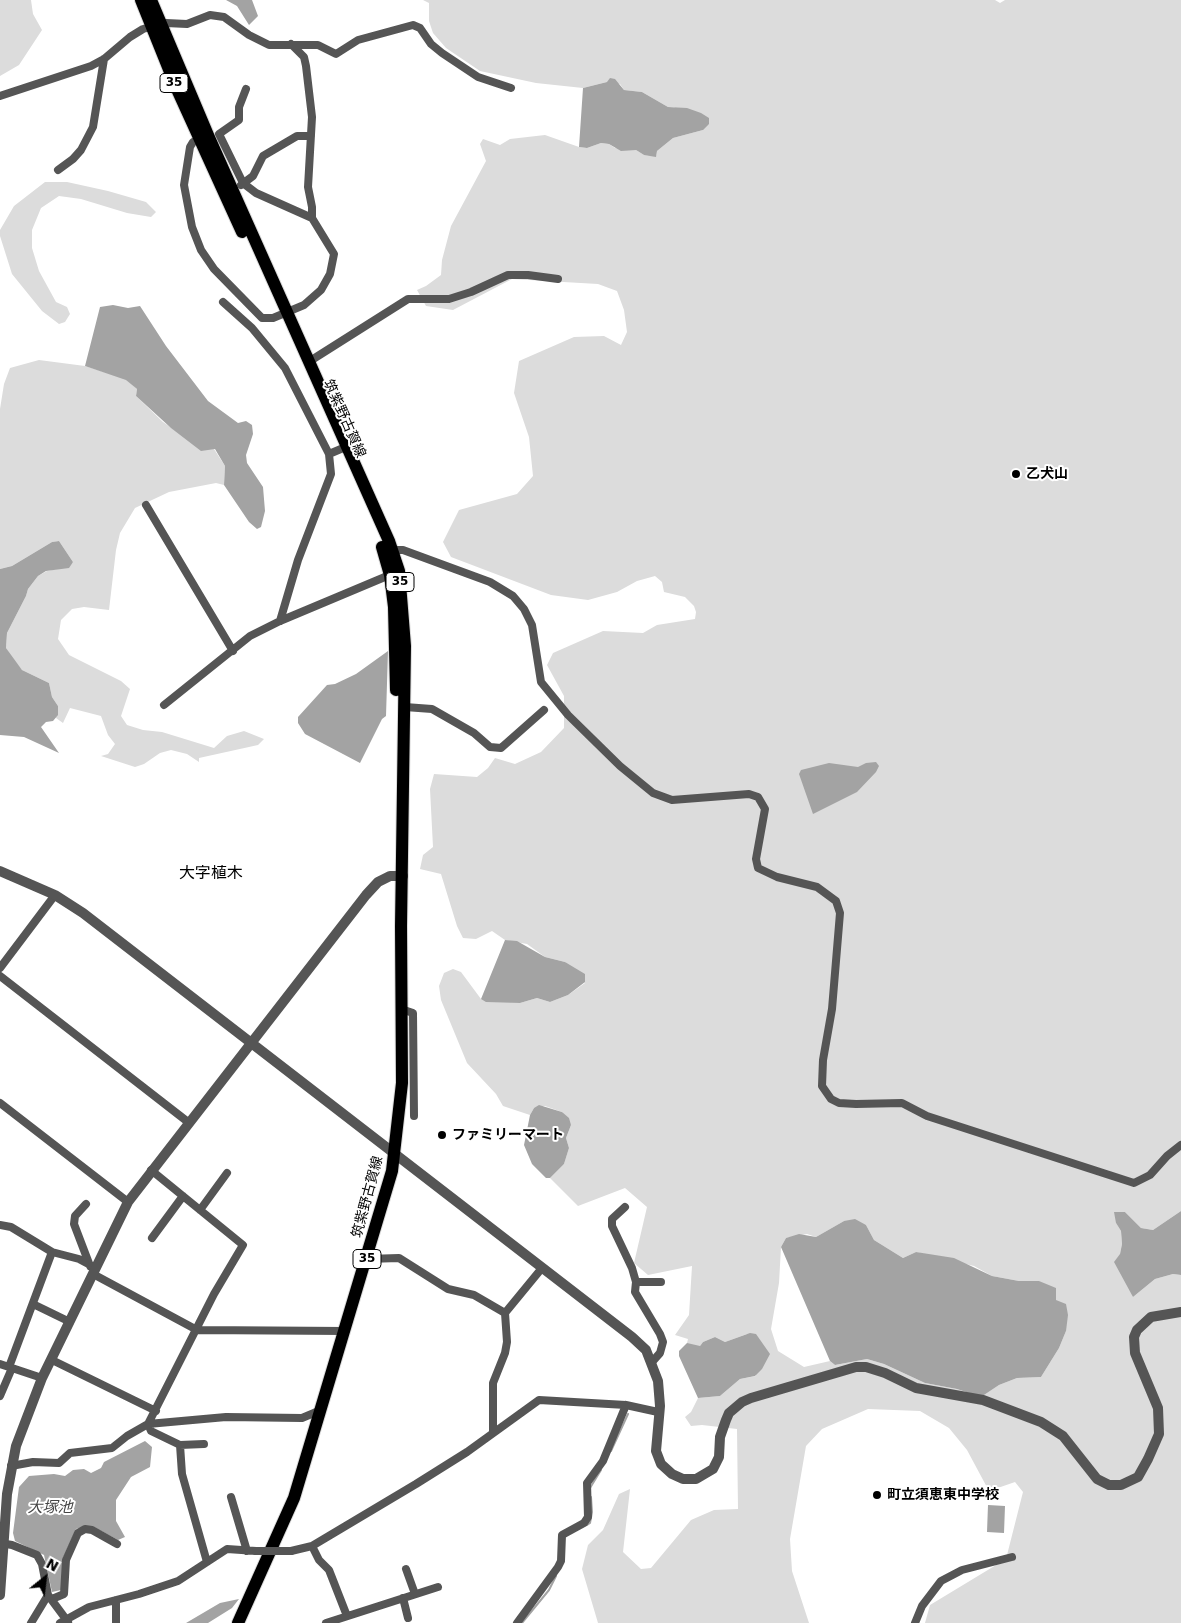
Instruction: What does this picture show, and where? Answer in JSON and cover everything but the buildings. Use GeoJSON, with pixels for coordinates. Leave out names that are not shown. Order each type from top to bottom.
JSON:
{"type":"FeatureCollection","features":[{"type":"Feature","properties":{"kind":"main road","name":"筑紫野古賀線"},"geometry":{"type":"LineString","coordinates":[[141,0],[155,25],[283,313],[339,450],[388,550],[394,573],[405,646],[401,1009],[402,1083],[395,1155],[367,1259],[294,1498],[238,1623]]}},
{"type":"Feature","properties":{"kind":"main road","name":"筑紫野古賀線"},"geometry":{"type":"LineString","coordinates":[[151,0],[155,25]]}},
{"type":"Feature","properties":{"kind":"main road","name":"筑紫野古賀線"},"geometry":{"type":"LineString","coordinates":[[204,137],[238,187],[283,313],[310,361],[339,450]]}},
{"type":"Feature","properties":{"kind":"main road","name":"筑紫野古賀線"},"geometry":{"type":"LineString","coordinates":[[394,573],[396,636],[396,857],[403,876]]}},
{"type":"Feature","properties":{"kind":"street"},"geometry":{"type":"LineString","coordinates":[[0,96],[69,75],[104,59],[130,37],[155,25],[187,24],[210,15],[224,17],[249,35],[269,44],[318,45],[336,54],[358,40],[413,25],[420,28],[431,44],[442,53],[478,77],[511,88]]}},
{"type":"Feature","properties":{"kind":"street"},"geometry":{"type":"LineString","coordinates":[[292,44],[304,57],[312,117],[308,187],[312,218]]}},
{"type":"Feature","properties":{"kind":"street"},"geometry":{"type":"LineString","coordinates":[[58,170],[73,160],[81,150],[93,127],[104,59]]}},
{"type":"Feature","properties":{"kind":"street"},"geometry":{"type":"LineString","coordinates":[[238,187],[218,134],[239,120],[239,107],[246,89]]}},
{"type":"Feature","properties":{"kind":"street"},"geometry":{"type":"LineString","coordinates":[[238,187],[253,176],[263,156],[297,136],[311,136]]}},
{"type":"Feature","properties":{"kind":"street"},"geometry":{"type":"LineString","coordinates":[[204,137],[190,147],[184,185],[192,227],[201,250],[214,270],[262,318],[273,318],[304,305],[321,290],[330,274],[334,254],[323,233],[312,218],[238,187]]}},
{"type":"Feature","properties":{"kind":"street"},"geometry":{"type":"LineString","coordinates":[[310,361],[408,299],[449,299],[471,292],[508,275],[528,274],[558,279]]}},
{"type":"Feature","properties":{"kind":"street"},"geometry":{"type":"LineString","coordinates":[[223,302],[252,328],[285,368],[339,450],[298,560],[280,621]]}},
{"type":"Feature","properties":{"kind":"street"},"geometry":{"type":"LineString","coordinates":[[146,505],[232,651]]}},
{"type":"Feature","properties":{"kind":"street"},"geometry":{"type":"LineString","coordinates":[[388,550],[403,550],[490,582],[513,596],[524,609],[532,625],[541,682],[568,715],[620,766],[653,793],[672,800],[749,794],[758,797],[765,808],[756,859],[758,868],[777,877],[816,887],[836,901],[840,913],[832,1009],[822,1086],[831,1099],[856,1104],[902,1104],[927,1116],[1134,1183],[1150,1174],[1167,1156],[1181,1145]]}},
{"type":"Feature","properties":{"kind":"street"},"geometry":{"type":"LineString","coordinates":[[164,705],[250,636],[280,621],[394,573]]}},
{"type":"Feature","properties":{"kind":"street"},"geometry":{"type":"LineString","coordinates":[[405,707],[432,709],[474,733],[490,747],[501,748],[544,710]]}},
{"type":"Feature","properties":{"kind":"street"},"geometry":{"type":"LineString","coordinates":[[0,871],[56,895],[106,931],[632,1337],[646,1350],[652,1362],[659,1387],[656,1451],[661,1464],[672,1474],[684,1479],[696,1479],[713,1469],[721,1450],[720,1438],[729,1413],[742,1402],[847,1370],[866,1367],[885,1373],[916,1388],[983,1400],[1041,1422],[1063,1436],[1097,1479],[1109,1485],[1121,1485],[1138,1477],[1144,1469],[1158,1434],[1158,1408],[1135,1353],[1134,1337],[1137,1330],[1150,1317],[1181,1312]]}},
{"type":"Feature","properties":{"kind":"street"},"geometry":{"type":"LineString","coordinates":[[0,1595],[1,1543],[11,1466],[16,1446],[42,1378],[93,1270],[128,1202],[366,894],[378,882],[390,876],[403,876]]}},
{"type":"Feature","properties":{"kind":"street"},"geometry":{"type":"LineString","coordinates":[[0,968],[56,895]]}},
{"type":"Feature","properties":{"kind":"street"},"geometry":{"type":"LineString","coordinates":[[0,976],[188,1122]]}},
{"type":"Feature","properties":{"kind":"street"},"geometry":{"type":"LineString","coordinates":[[401,1009],[413,1013],[414,1116]]}},
{"type":"Feature","properties":{"kind":"street"},"geometry":{"type":"LineString","coordinates":[[0,1103],[128,1202]]}},
{"type":"Feature","properties":{"kind":"street"},"geometry":{"type":"LineString","coordinates":[[148,1424],[214,1294],[243,1245],[151,1170]]}},
{"type":"Feature","properties":{"kind":"street"},"geometry":{"type":"LineString","coordinates":[[200,1210],[227,1173]]}},
{"type":"Feature","properties":{"kind":"street"},"geometry":{"type":"LineString","coordinates":[[152,1238],[183,1196]]}},
{"type":"Feature","properties":{"kind":"street"},"geometry":{"type":"LineString","coordinates":[[86,1204],[75,1216],[74,1224],[93,1270]]}},
{"type":"Feature","properties":{"kind":"street"},"geometry":{"type":"LineString","coordinates":[[625,1207],[612,1219],[612,1226],[636,1282],[635,1292],[663,1342],[660,1353],[652,1362]]}},
{"type":"Feature","properties":{"kind":"street"},"geometry":{"type":"LineString","coordinates":[[0,1225],[11,1227],[52,1252],[79,1259],[93,1270],[197,1330],[345,1331]]}},
{"type":"Feature","properties":{"kind":"street"},"geometry":{"type":"LineString","coordinates":[[0,1396],[52,1252]]}},
{"type":"Feature","properties":{"kind":"street"},"geometry":{"type":"LineString","coordinates":[[367,1259],[399,1258],[448,1289],[474,1295],[505,1313]]}},
{"type":"Feature","properties":{"kind":"street"},"geometry":{"type":"LineString","coordinates":[[493,1431],[493,1383],[505,1353],[507,1342],[505,1313],[542,1268]]}},
{"type":"Feature","properties":{"kind":"street"},"geometry":{"type":"LineString","coordinates":[[636,1282],[661,1282]]}},
{"type":"Feature","properties":{"kind":"street"},"geometry":{"type":"LineString","coordinates":[[33,1304],[70,1322]]}},
{"type":"Feature","properties":{"kind":"street"},"geometry":{"type":"LineString","coordinates":[[52,1360],[156,1411]]}},
{"type":"Feature","properties":{"kind":"street"},"geometry":{"type":"LineString","coordinates":[[0,1364],[42,1378]]}},
{"type":"Feature","properties":{"kind":"street"},"geometry":{"type":"LineString","coordinates":[[1,1543],[37,1555],[44,1571],[50,1597],[65,1622],[89,1607],[178,1580],[227,1549],[291,1551],[312,1546],[467,1452],[493,1431],[522,1414],[539,1400],[626,1406],[658,1412]]}},
{"type":"Feature","properties":{"kind":"street"},"geometry":{"type":"LineString","coordinates":[[517,1623],[558,1568],[561,1562],[562,1535],[584,1523],[588,1517],[587,1483],[605,1456],[626,1406]]}},
{"type":"Feature","properties":{"kind":"street"},"geometry":{"type":"LineString","coordinates":[[11,1466],[33,1462],[59,1463],[70,1453],[112,1448],[127,1436],[148,1424],[226,1417],[302,1418],[321,1410]]}},
{"type":"Feature","properties":{"kind":"street"},"geometry":{"type":"LineString","coordinates":[[148,1424],[151,1431],[180,1445],[204,1444]]}},
{"type":"Feature","properties":{"kind":"street"},"geometry":{"type":"LineString","coordinates":[[180,1445],[182,1474],[207,1562]]}},
{"type":"Feature","properties":{"kind":"street"},"geometry":{"type":"LineString","coordinates":[[232,1497],[247,1551]]}},
{"type":"Feature","properties":{"kind":"street"},"geometry":{"type":"LineString","coordinates":[[31,1623],[50,1597],[64,1594],[66,1560],[78,1533],[85,1529],[92,1530],[117,1544]]}},
{"type":"Feature","properties":{"kind":"street"},"geometry":{"type":"LineString","coordinates":[[312,1546],[319,1560],[329,1570],[347,1616]]}},
{"type":"Feature","properties":{"kind":"street"},"geometry":{"type":"LineString","coordinates":[[915,1623],[922,1606],[941,1581],[962,1570],[1012,1557]]}},
{"type":"Feature","properties":{"kind":"street"},"geometry":{"type":"LineString","coordinates":[[406,1569],[415,1594]]}},
{"type":"Feature","properties":{"kind":"street"},"geometry":{"type":"LineString","coordinates":[[326,1623],[438,1587]]}},
{"type":"Feature","properties":{"kind":"street"},"geometry":{"type":"LineString","coordinates":[[403,1598],[408,1618]]}},
{"type":"Feature","properties":{"kind":"street"},"geometry":{"type":"LineString","coordinates":[[116,1600],[116,1623]]}},
{"type":"Feature","properties":{"kind":"shaded area"},"geometry":{"type":"Polygon","coordinates":[[[0,0],[31,0],[33,14],[42,30],[19,65],[0,76],[0,0]]]}},
{"type":"Feature","properties":{"kind":"shaded area"},"geometry":{"type":"Polygon","coordinates":[[[423,0],[995,0],[1000,3],[1005,0],[1181,0],[1181,1211],[1153,1230],[1141,1228],[1125,1212],[1116,1223],[1121,1231],[1122,1244],[1120,1254],[1133,1297],[1155,1279],[1173,1274],[1181,1275],[1181,1623],[925,1623],[930,1605],[1006,1559],[1023,1492],[1015,1482],[989,1491],[967,1450],[949,1428],[920,1411],[868,1409],[822,1429],[806,1446],[790,1539],[792,1571],[809,1623],[598,1623],[582,1569],[588,1545],[603,1530],[619,1494],[630,1489],[623,1552],[641,1569],[651,1568],[691,1520],[714,1510],[738,1509],[737,1429],[702,1425],[691,1426],[685,1417],[691,1412],[698,1398],[720,1396],[740,1379],[756,1376],[747,1334],[725,1342],[715,1337],[703,1342],[700,1346],[691,1346],[687,1343],[688,1339],[675,1335],[689,1315],[692,1266],[648,1275],[634,1263],[647,1207],[625,1188],[578,1206],[550,1178],[564,1164],[569,1148],[566,1138],[571,1125],[562,1112],[545,1106],[534,1108],[530,1115],[503,1106],[496,1094],[467,1063],[441,1000],[439,986],[444,973],[453,969],[461,972],[481,999],[520,1003],[537,998],[550,1002],[568,995],[585,983],[565,962],[545,957],[527,944],[505,940],[492,931],[476,939],[463,938],[457,926],[441,874],[420,869],[423,855],[433,847],[430,789],[434,774],[477,777],[488,768],[495,758],[515,764],[541,752],[564,728],[564,696],[547,665],[553,653],[603,631],[643,633],[657,625],[695,619],[696,612],[694,606],[685,597],[664,592],[662,582],[655,576],[637,581],[617,592],[588,600],[551,595],[451,557],[443,542],[459,510],[517,494],[533,476],[529,437],[514,393],[519,361],[574,337],[604,336],[621,345],[627,332],[624,310],[617,291],[598,284],[512,279],[453,310],[426,306],[417,290],[441,275],[442,260],[451,226],[486,161],[480,144],[483,139],[500,145],[510,139],[545,135],[579,147],[587,148],[601,143],[609,144],[615,148],[636,150],[644,155],[656,156],[657,151],[673,138],[703,130],[674,107],[668,107],[642,92],[624,90],[620,84],[607,82],[583,88],[536,83],[480,71],[446,48],[433,33],[429,21],[429,3],[423,0]],[[844,1221],[816,1237],[807,1234],[786,1238],[781,1247],[779,1283],[771,1329],[778,1351],[804,1367],[830,1361],[835,1365],[867,1359],[884,1364],[925,1383],[957,1389],[981,1397],[999,1385],[1017,1378],[1041,1377],[1059,1348],[1066,1331],[1056,1300],[1039,1281],[1019,1281],[992,1276],[974,1266],[916,1252],[903,1258],[874,1240],[866,1225],[844,1221]]]}},
{"type":"Feature","properties":{"kind":"shaded area"},"geometry":{"type":"Polygon","coordinates":[[[45,182],[67,182],[108,191],[146,202],[156,212],[151,217],[127,213],[81,199],[59,196],[41,208],[32,230],[32,248],[39,271],[56,302],[67,307],[70,314],[65,322],[59,324],[42,311],[12,274],[0,236],[0,230],[14,206],[45,182]]]}},
{"type":"Feature","properties":{"kind":"shaded area"},"geometry":{"type":"Polygon","coordinates":[[[39,360],[85,366],[126,379],[137,389],[136,396],[163,422],[182,435],[214,449],[225,466],[224,485],[216,483],[169,492],[135,508],[120,533],[116,550],[109,610],[84,607],[72,609],[61,620],[58,639],[69,655],[121,681],[130,689],[121,716],[127,725],[143,730],[162,732],[214,748],[227,736],[244,731],[264,739],[258,745],[199,758],[199,762],[187,754],[171,750],[160,753],[144,764],[135,767],[101,756],[108,754],[115,744],[108,735],[101,716],[70,708],[63,723],[56,718],[58,706],[52,697],[49,683],[22,670],[11,657],[6,648],[7,633],[28,589],[38,576],[73,562],[59,541],[52,542],[12,566],[0,569],[0,409],[4,384],[10,368],[39,360]]]}},
{"type":"Feature","properties":{"kind":"water"},"geometry":{"type":"Polygon","coordinates":[[[226,0],[252,0],[258,16],[249,25],[237,6],[226,0]]]}},
{"type":"Feature","properties":{"kind":"water"},"geometry":{"type":"Polygon","coordinates":[[[610,78],[615,79],[624,90],[642,92],[668,107],[687,108],[701,113],[709,118],[709,124],[703,130],[673,138],[657,151],[656,157],[644,155],[636,150],[621,151],[609,144],[601,143],[587,148],[579,147],[583,88],[607,82],[610,78]]]}},
{"type":"Feature","properties":{"kind":"water"},"geometry":{"type":"Polygon","coordinates":[[[113,305],[128,308],[140,306],[166,346],[208,401],[238,423],[246,421],[252,425],[253,434],[246,455],[247,463],[263,487],[265,511],[261,527],[257,529],[249,522],[224,485],[225,466],[215,449],[201,451],[171,428],[136,396],[137,389],[126,380],[85,366],[100,307],[113,305]]]}},
{"type":"Feature","properties":{"kind":"water"},"geometry":{"type":"Polygon","coordinates":[[[59,541],[73,562],[69,568],[46,571],[38,576],[28,589],[7,633],[6,648],[22,670],[49,683],[52,697],[58,706],[58,715],[53,721],[46,722],[41,727],[59,753],[24,737],[0,735],[0,569],[12,566],[52,542],[59,541]]]}},
{"type":"Feature","properties":{"kind":"water"},"geometry":{"type":"Polygon","coordinates":[[[388,651],[386,716],[382,719],[360,763],[305,734],[298,723],[298,717],[327,685],[335,684],[356,674],[388,651]]]}},
{"type":"Feature","properties":{"kind":"water"},"geometry":{"type":"Polygon","coordinates":[[[876,762],[879,766],[876,772],[857,792],[813,814],[799,774],[801,770],[829,763],[858,767],[866,763],[876,762]]]}},
{"type":"Feature","properties":{"kind":"water"},"geometry":{"type":"Polygon","coordinates":[[[505,940],[517,941],[545,957],[565,962],[585,974],[585,982],[568,995],[550,1002],[537,998],[520,1003],[486,1002],[481,999],[505,940]]]}},
{"type":"Feature","properties":{"kind":"water"},"geometry":{"type":"Polygon","coordinates":[[[539,1105],[562,1112],[569,1118],[571,1125],[566,1138],[569,1148],[564,1164],[550,1178],[546,1178],[532,1164],[524,1145],[530,1115],[534,1108],[539,1105]]]}},
{"type":"Feature","properties":{"kind":"water"},"geometry":{"type":"Polygon","coordinates":[[[1181,1211],[1181,1275],[1173,1274],[1155,1279],[1133,1297],[1114,1262],[1120,1254],[1122,1244],[1121,1231],[1116,1223],[1114,1212],[1125,1212],[1141,1228],[1153,1230],[1181,1211]]]}},
{"type":"Feature","properties":{"kind":"water"},"geometry":{"type":"Polygon","coordinates":[[[855,1219],[866,1225],[874,1240],[903,1258],[916,1252],[954,1258],[992,1276],[1019,1281],[1039,1281],[1056,1288],[1056,1300],[1066,1304],[1068,1315],[1066,1331],[1059,1348],[1041,1377],[1017,1378],[999,1385],[981,1397],[957,1389],[925,1383],[884,1364],[867,1359],[835,1365],[830,1361],[781,1247],[786,1238],[799,1234],[816,1237],[844,1221],[855,1219]]]}},
{"type":"Feature","properties":{"kind":"water"},"geometry":{"type":"Polygon","coordinates":[[[750,1333],[756,1334],[770,1354],[762,1369],[755,1376],[740,1379],[720,1396],[698,1398],[679,1356],[679,1351],[687,1343],[700,1346],[703,1342],[715,1337],[725,1342],[750,1333]]]}},
{"type":"Feature","properties":{"kind":"water","name":"大塚池"},"geometry":{"type":"Polygon","coordinates":[[[145,1441],[152,1447],[150,1467],[131,1477],[116,1500],[116,1521],[125,1537],[118,1540],[94,1527],[86,1526],[76,1529],[63,1558],[61,1590],[52,1592],[44,1555],[15,1541],[13,1533],[19,1487],[29,1476],[54,1474],[65,1476],[73,1470],[84,1469],[91,1473],[101,1468],[104,1462],[145,1441]]]}},
{"type":"Feature","properties":{"kind":"water"},"geometry":{"type":"Polygon","coordinates":[[[988,1505],[1005,1506],[1004,1533],[987,1532],[988,1505]]]}},
{"type":"Feature","properties":{"kind":"water"},"geometry":{"type":"Polygon","coordinates":[[[239,1599],[232,1608],[208,1623],[186,1623],[220,1603],[239,1599]]]}},
{"type":"Feature","properties":{"kind":"waterway"},"geometry":{"type":"LineString","coordinates":[[611,1451],[628,1414]]}},
{"type":"Feature","properties":{"kind":"waterway"},"geometry":{"type":"LineString","coordinates":[[590,1488],[601,1470]]}},
{"type":"Feature","properties":{"kind":"waterway"},"geometry":{"type":"LineString","coordinates":[[587,1525],[590,1523],[592,1512],[591,1497]]}},
{"type":"Feature","properties":{"kind":"waterway"},"geometry":{"type":"LineString","coordinates":[[522,1623],[549,1590],[556,1576]]}},
{"type":"Feature","properties":{"kind":"place","name":"乙犬山"},"geometry":{"type":"Point","coordinates":[1016,474]}},
{"type":"Feature","properties":{"kind":"place","name":"ファミリーマート"},"geometry":{"type":"Point","coordinates":[442,1135]}},
{"type":"Feature","properties":{"kind":"place","name":"町立須恵東中学校"},"geometry":{"type":"Point","coordinates":[877,1495]}},
{"type":"Feature","properties":{"kind":"district","name":"大字植木"},"geometry":{"type":"Point","coordinates":[211,874]}}]}
